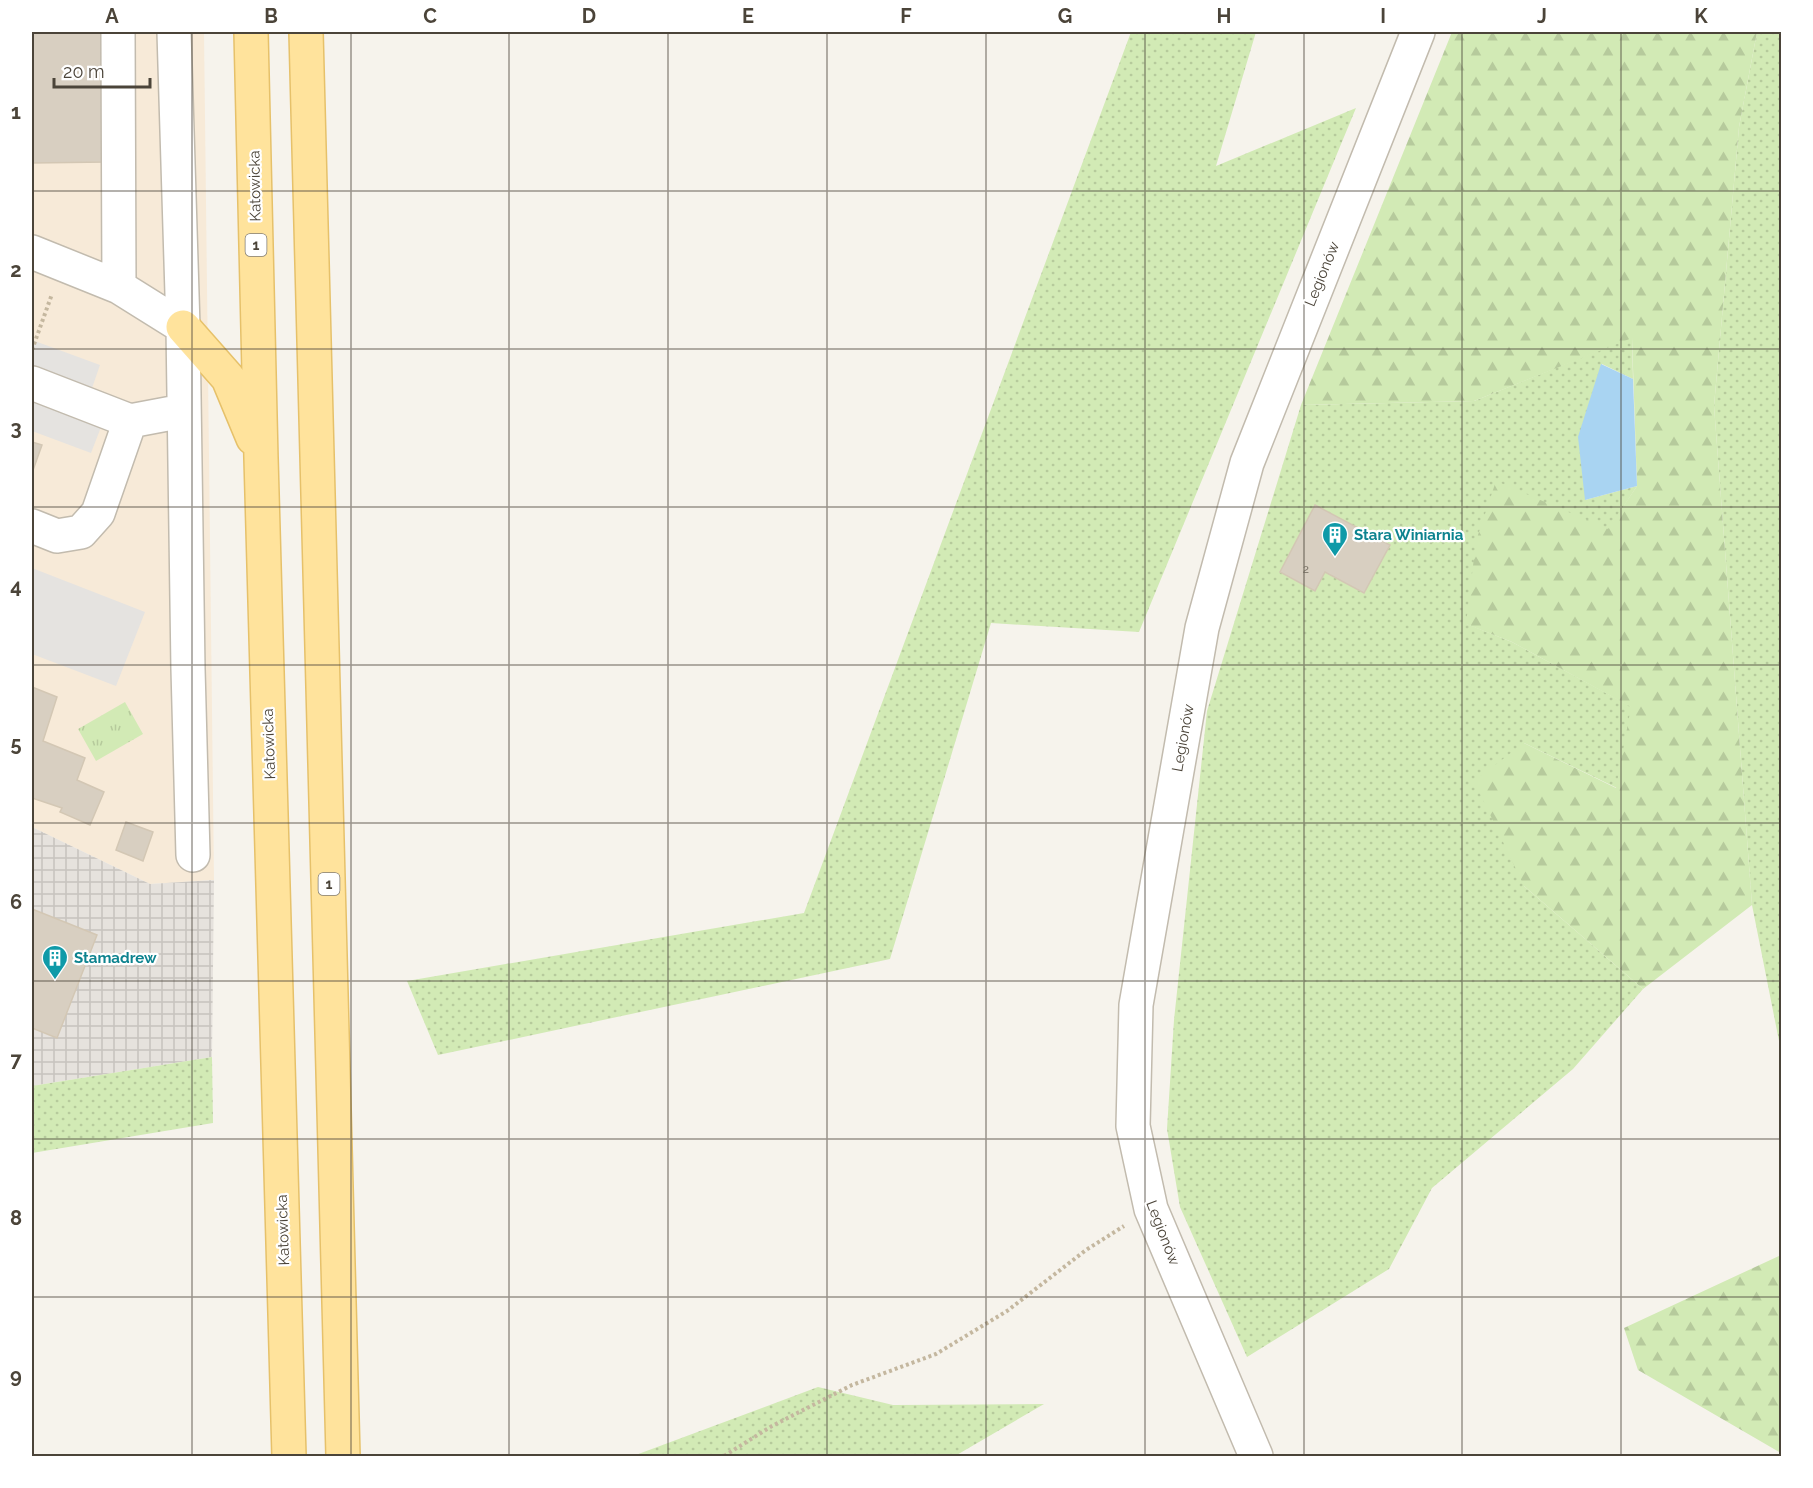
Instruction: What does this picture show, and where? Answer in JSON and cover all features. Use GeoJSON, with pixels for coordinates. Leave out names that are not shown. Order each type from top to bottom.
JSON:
{"type":"FeatureCollection","features":[{"type":"Feature","properties":{"kind":"main road","name":"Katowicka"},"geometry":{"type":"LineString","coordinates":[[251,32],[290,1456]]}},
{"type":"Feature","properties":{"kind":"main road","name":"1"},"geometry":{"type":"LineString","coordinates":[[306,32],[343,1456]]}},
{"type":"Feature","properties":{"kind":"main road"},"geometry":{"type":"LineString","coordinates":[[183,327],[228,378],[261,458]]}},
{"type":"Feature","properties":{"kind":"street"},"geometry":{"type":"LineString","coordinates":[[118,32],[119,287]]}},
{"type":"Feature","properties":{"kind":"street"},"geometry":{"type":"LineString","coordinates":[[174,32],[183,327],[193,855]]}},
{"type":"Feature","properties":{"kind":"street","name":"Legionów"},"geometry":{"type":"LineString","coordinates":[[1256,1456],[1151,1209],[1133,1126],[1136,1005],[1202,628],[1246,463],[1418,32]]}},
{"type":"Feature","properties":{"kind":"street"},"geometry":{"type":"LineString","coordinates":[[32,252],[119,287],[183,327]]}},
{"type":"Feature","properties":{"kind":"street"},"geometry":{"type":"LineString","coordinates":[[32,383],[130,421],[183,411]]}},
{"type":"Feature","properties":{"kind":"street"},"geometry":{"type":"LineString","coordinates":[[32,526],[57,536],[81,532],[98,513],[130,421]]}},
{"type":"Feature","properties":{"kind":"path"},"geometry":{"type":"LineString","coordinates":[[32,350],[63,264]]}},
{"type":"Feature","properties":{"kind":"path"},"geometry":{"type":"LineString","coordinates":[[724,1456],[772,1426],[852,1384],[936,1354],[1007,1311],[1086,1251],[1151,1209]]}},
{"type":"Feature","properties":{"kind":"shaded area"},"geometry":{"type":"Polygon","coordinates":[[[32,32],[204,32],[214,880],[150,884],[32,827],[32,32]]]}},
{"type":"Feature","properties":{"kind":"shaded area"},"geometry":{"type":"Polygon","coordinates":[[[32,340],[100,365],[92,388],[113,396],[91,453],[32,431],[32,340]]]}},
{"type":"Feature","properties":{"kind":"shaded area"},"geometry":{"type":"Polygon","coordinates":[[[32,568],[145,612],[116,686],[32,654],[32,568]]]}},
{"type":"Feature","properties":{"kind":"shaded area"},"geometry":{"type":"Polygon","coordinates":[[[32,827],[150,884],[214,880],[212,1057],[32,1086],[32,827]]]}},
{"type":"Feature","properties":{"kind":"green space"},"geometry":{"type":"Polygon","coordinates":[[[776,32],[922,32],[788,34],[776,32]]]}},
{"type":"Feature","properties":{"kind":"green space"},"geometry":{"type":"Polygon","coordinates":[[[1131,32],[1256,32],[1216,166],[1356,108],[1139,632],[991,623],[890,959],[438,1055],[407,981],[804,913],[1131,32]]]}},
{"type":"Feature","properties":{"kind":"green space"},"geometry":{"type":"Polygon","coordinates":[[[1452,32],[1757,32],[1739,127],[1714,406],[1752,905],[1643,989],[1524,886],[1474,781],[1524,743],[1616,788],[1631,707],[1512,642],[1466,624],[1476,541],[1496,481],[1608,529],[1637,486],[1632,338],[1474,401],[1301,405],[1452,32]]]}},
{"type":"Feature","properties":{"kind":"green space"},"geometry":{"type":"Polygon","coordinates":[[[1757,32],[1781,32],[1781,1051],[1752,905],[1714,406],[1739,127],[1757,32]]]}},
{"type":"Feature","properties":{"kind":"green space"},"geometry":{"type":"Polygon","coordinates":[[[1632,337],[1633,379],[1602,364],[1585,500],[1637,486],[1609,529],[1467,624],[1512,642],[1632,707],[1617,788],[1524,743],[1524,886],[1643,989],[1573,1069],[1432,1188],[1389,1269],[1247,1357],[1180,1207],[1167,1129],[1174,1020],[1207,711],[1301,405],[1474,401],[1632,337]]]}},
{"type":"Feature","properties":{"kind":"green space"},"geometry":{"type":"Polygon","coordinates":[[[125,702],[143,734],[96,761],[78,729],[125,702]]]}},
{"type":"Feature","properties":{"kind":"green space"},"geometry":{"type":"Polygon","coordinates":[[[212,1057],[213,1123],[32,1153],[32,1086],[212,1057]]]}},
{"type":"Feature","properties":{"kind":"green space"},"geometry":{"type":"Polygon","coordinates":[[[1781,1255],[1781,1453],[1638,1370],[1624,1328],[1781,1255]]]}},
{"type":"Feature","properties":{"kind":"green space"},"geometry":{"type":"Polygon","coordinates":[[[818,1387],[893,1405],[1044,1404],[955,1456],[633,1456],[818,1387]]]}},
{"type":"Feature","properties":{"kind":"water"},"geometry":{"type":"Polygon","coordinates":[[[1601,364],[1633,379],[1637,486],[1585,500],[1578,437],[1601,364]]]}},
{"type":"Feature","properties":{"kind":"building"},"geometry":{"type":"Polygon","coordinates":[[[32,32],[105,32],[106,162],[32,163],[32,32]]]}},
{"type":"Feature","properties":{"kind":"building"},"geometry":{"type":"Polygon","coordinates":[[[32,442],[42,445],[32,473],[32,442]]]}},
{"type":"Feature","properties":{"kind":"building","name":"Stara Winiarnia"},"geometry":{"type":"Polygon","coordinates":[[[1315,505],[1390,545],[1364,593],[1325,572],[1315,591],[1280,572],[1315,505]]]}},
{"type":"Feature","properties":{"kind":"building"},"geometry":{"type":"Polygon","coordinates":[[[32,687],[57,697],[43,741],[85,758],[77,780],[104,792],[90,825],[60,812],[62,808],[32,798],[32,687]]]}},
{"type":"Feature","properties":{"kind":"building"},"geometry":{"type":"Polygon","coordinates":[[[126,822],[153,832],[143,861],[116,850],[126,822]]]}},
{"type":"Feature","properties":{"kind":"building","name":"Stamadrew"},"geometry":{"type":"Polygon","coordinates":[[[32,909],[97,935],[57,1038],[32,1028],[32,909]]]}},
{"type":"Feature","properties":{"kind":"place","name":"Stara Winiarnia"},"geometry":{"type":"Point","coordinates":[1335,558]}},
{"type":"Feature","properties":{"kind":"place","name":"Stamadrew"},"geometry":{"type":"Point","coordinates":[55,981]}}]}
